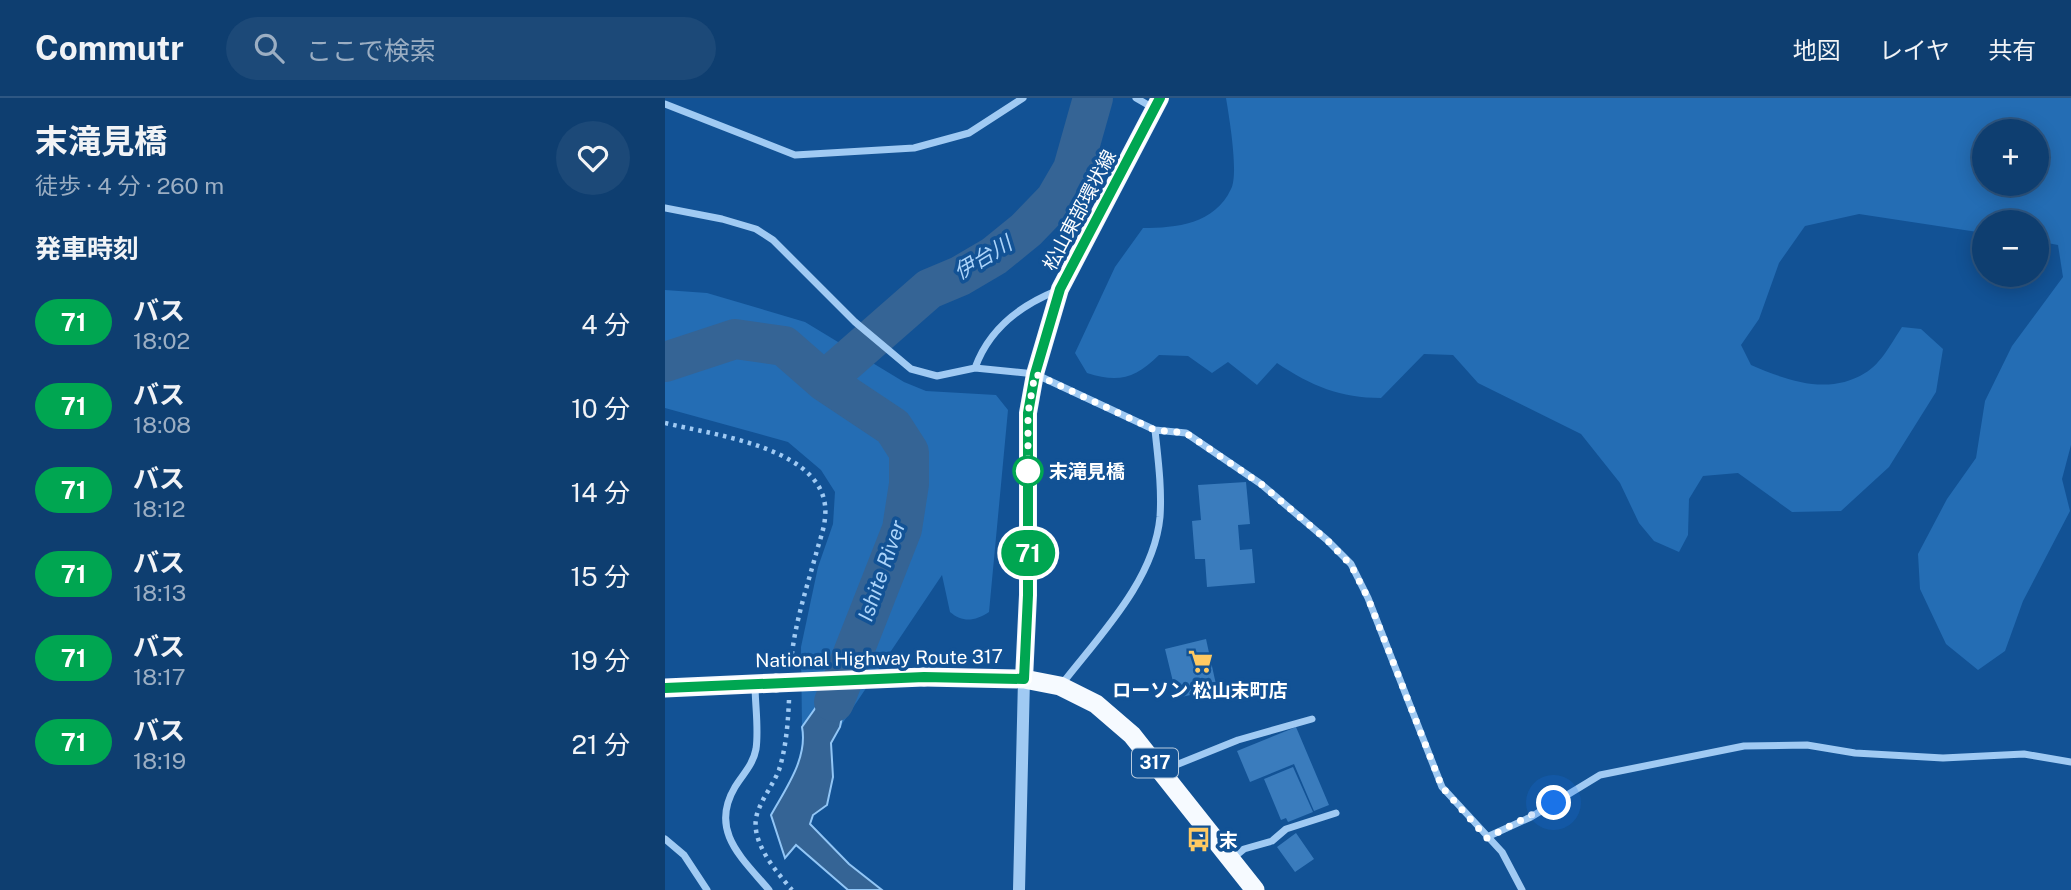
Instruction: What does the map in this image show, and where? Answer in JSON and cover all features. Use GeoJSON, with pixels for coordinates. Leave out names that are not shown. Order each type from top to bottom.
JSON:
{"type":"FeatureCollection","features":[{"type":"Feature","properties":{"kind":"highway","name":"National Highway Route 317"},"geometry":{"type":"LineString","coordinates":[[665,688],[755,684],[783,687],[924,677],[1024,679],[1061,686],[1096,704],[1132,735],[1255,890]]}},
{"type":"Feature","properties":{"kind":"main road","name":"松山東部環状線"},"geometry":{"type":"LineString","coordinates":[[1024,679],[1028,595],[1028,413],[1035,374],[1060,289],[1158,104]]}},
{"type":"Feature","properties":{"kind":"street"},"geometry":{"type":"LineString","coordinates":[[665,104],[795,155],[914,148],[969,133],[1023,98]]}},
{"type":"Feature","properties":{"kind":"street"},"geometry":{"type":"LineString","coordinates":[[1136,98],[1158,104]]}},
{"type":"Feature","properties":{"kind":"street"},"geometry":{"type":"LineString","coordinates":[[665,208],[756,229],[791,257],[891,355],[911,369],[937,376],[975,368],[1035,374],[1155,430],[1186,433],[1213,449],[1299,516],[1351,565],[1368,598],[1442,787],[1502,852],[1522,890]]}},
{"type":"Feature","properties":{"kind":"street"},"geometry":{"type":"LineString","coordinates":[[975,368],[982,347],[994,331],[1032,301],[1060,289]]}},
{"type":"Feature","properties":{"kind":"street"},"geometry":{"type":"LineString","coordinates":[[1061,686],[1120,609],[1143,571],[1160,520],[1160,478],[1155,430]]}},
{"type":"Feature","properties":{"kind":"street"},"geometry":{"type":"LineString","coordinates":[[1019,890],[1024,679]]}},
{"type":"Feature","properties":{"kind":"street"},"geometry":{"type":"LineString","coordinates":[[755,684],[756,748],[749,769],[735,788],[725,811],[726,834],[769,890]]}},
{"type":"Feature","properties":{"kind":"street"},"geometry":{"type":"LineString","coordinates":[[1161,771],[1238,740],[1312,719]]}},
{"type":"Feature","properties":{"kind":"street"},"geometry":{"type":"LineString","coordinates":[[1487,838],[1531,817],[1600,775],[1744,746],[1807,745],[1854,753],[1943,758],[2024,754],[2071,762]]}},
{"type":"Feature","properties":{"kind":"street"},"geometry":{"type":"LineString","coordinates":[[1231,860],[1244,849],[1272,841],[1286,829],[1307,825],[1336,813]]}},
{"type":"Feature","properties":{"kind":"street"},"geometry":{"type":"LineString","coordinates":[[665,839],[684,855],[707,890]]}},
{"type":"Feature","properties":{"kind":"path"},"geometry":{"type":"LineString","coordinates":[[665,423],[775,451],[796,462],[814,479],[823,495],[826,517],[793,639],[791,665]]}},
{"type":"Feature","properties":{"kind":"path"},"geometry":{"type":"LineString","coordinates":[[783,687],[787,729],[779,770],[756,816],[756,833],[772,867],[792,890]]}},
{"type":"Feature","properties":{"kind":"shaded area"},"geometry":{"type":"Polygon","coordinates":[[[1226,98],[2071,98],[2071,445],[2062,479],[2070,511],[2023,601],[2005,651],[1978,670],[1946,644],[1920,589],[1918,554],[1947,499],[1976,458],[1985,401],[2012,346],[2063,277],[2058,245],[2049,243],[2049,210],[1972,210],[1972,231],[1859,214],[1805,226],[1779,263],[1759,319],[1741,345],[1751,365],[1793,380],[1822,385],[1837,384],[1871,369],[1902,327],[1921,329],[1943,349],[1936,392],[1889,467],[1841,511],[1792,512],[1738,473],[1703,476],[1689,499],[1688,535],[1679,552],[1654,541],[1639,523],[1620,483],[1581,434],[1478,383],[1453,355],[1424,354],[1381,398],[1353,396],[1327,389],[1277,363],[1257,385],[1228,362],[1212,373],[1188,356],[1159,355],[1142,369],[1126,377],[1108,378],[1087,373],[1075,353],[1115,267],[1143,228],[1193,222],[1205,217],[1224,201],[1233,182],[1231,131],[1226,98]]]}},
{"type":"Feature","properties":{"kind":"shaded area"},"geometry":{"type":"Polygon","coordinates":[[[665,290],[707,293],[805,322],[904,382],[926,391],[996,395],[1008,410],[989,612],[969,620],[950,612],[942,575],[840,727],[854,654],[802,727],[801,647],[818,567],[833,524],[835,492],[821,470],[788,442],[665,408],[665,290]]]}},
{"type":"Feature","properties":{"kind":"shaded area"},"geometry":{"type":"Polygon","coordinates":[[[855,652],[840,727],[831,743],[833,777],[827,805],[813,815],[810,824],[849,864],[882,890],[848,890],[796,845],[785,858],[771,815],[799,761],[802,727],[855,652]]]}},
{"type":"Feature","properties":{"kind":"building"},"geometry":{"type":"Polygon","coordinates":[[[1246,482],[1250,524],[1238,525],[1240,550],[1252,549],[1255,583],[1207,587],[1205,559],[1195,559],[1192,521],[1201,520],[1198,485],[1246,482]]]}},
{"type":"Feature","properties":{"kind":"building"},"geometry":{"type":"Polygon","coordinates":[[[1206,639],[1217,689],[1177,698],[1165,649],[1206,639]]]}},
{"type":"Feature","properties":{"kind":"building"},"geometry":{"type":"Polygon","coordinates":[[[1296,727],[1329,805],[1314,811],[1294,764],[1250,782],[1237,751],[1296,727]]]}},
{"type":"Feature","properties":{"kind":"building"},"geometry":{"type":"Polygon","coordinates":[[[1293,767],[1313,812],[1288,822],[1286,818],[1281,820],[1264,779],[1293,767]]]}},
{"type":"Feature","properties":{"kind":"building"},"geometry":{"type":"Polygon","coordinates":[[[1296,833],[1314,859],[1295,872],[1277,847],[1296,833]]]}},
{"type":"Feature","properties":{"kind":"waterway","name":"伊台川"},"geometry":{"type":"LineString","coordinates":[[824,381],[929,289],[960,276],[994,256],[1026,230],[1055,200],[1073,169],[1093,98]]}},
{"type":"Feature","properties":{"kind":"waterway","name":"Ishite River"},"geometry":{"type":"LineString","coordinates":[[665,362],[735,339],[784,346],[824,381],[893,427],[909,452],[909,484],[902,529],[834,702]]}},
{"type":"Feature","properties":{"kind":"bus line","name":"71"},"geometry":{"type":"LineString","coordinates":[[665,688],[924,677],[1024,679],[1028,595],[1028,413],[1035,374],[1060,289],[1160,98]]}},
{"type":"Feature","properties":{"kind":"place","name":"末滝見橋"},"geometry":{"type":"Point","coordinates":[1028,471]}},
{"type":"Feature","properties":{"kind":"place","name":"ローソン 松山末町店"},"geometry":{"type":"Point","coordinates":[1200,662]}},
{"type":"Feature","properties":{"kind":"place","name":"末"},"geometry":{"type":"Point","coordinates":[1199,840]}},
{"type":"Feature","properties":{"kind":"route"},"geometry":{"type":"LineString","coordinates":[[1028,471],[1028,413],[1035,374],[1155,430],[1186,433],[1213,449],[1261,484],[1327,540],[1351,565],[1368,598],[1396,676],[1442,787],[1487,838],[1554,803]]}}]}
